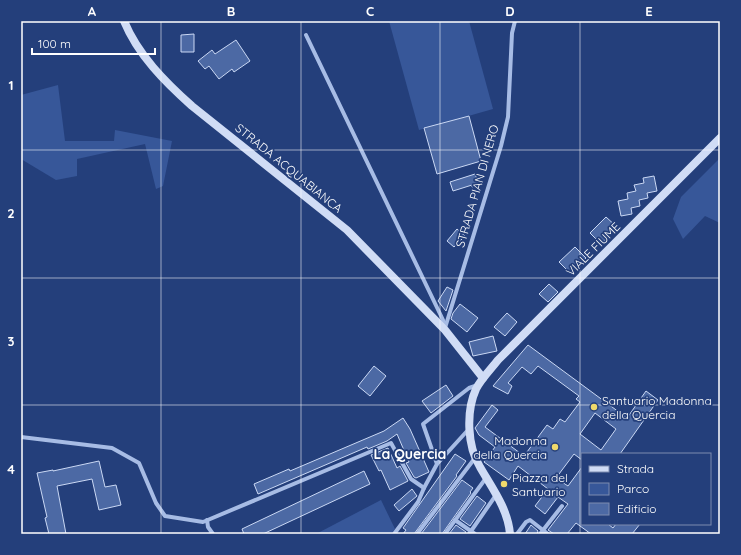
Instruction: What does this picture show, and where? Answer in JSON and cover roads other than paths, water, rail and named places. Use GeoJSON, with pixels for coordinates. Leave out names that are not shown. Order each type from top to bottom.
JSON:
{"type":"FeatureCollection","features":[{"type":"Feature","properties":{"kind":"street","name":"STRADA ACQUABIANCA"},"geometry":{"type":"LineString","coordinates":[[124,21],[139,50],[172,88],[198,111],[347,230],[445,330],[481,382]]}},
{"type":"Feature","properties":{"kind":"street","name":"STRADA PIAN DI NERO"},"geometry":{"type":"LineString","coordinates":[[445,330],[501,146],[508,117],[512,33],[515,21]]}},
{"type":"Feature","properties":{"kind":"street","name":"STRADA ACQUABIANCA"},"geometry":{"type":"LineString","coordinates":[[306,35],[443,320],[445,330]]}},
{"type":"Feature","properties":{"kind":"street","name":"VIALE FIUME"},"geometry":{"type":"LineString","coordinates":[[481,382],[498,360],[720,138]]}},
{"type":"Feature","properties":{"kind":"street"},"geometry":{"type":"LineString","coordinates":[[481,382],[472,398],[470,416],[471,439],[475,458],[496,495],[509,526],[510,534]]}},
{"type":"Feature","properties":{"kind":"street"},"geometry":{"type":"LineString","coordinates":[[437,464],[423,424],[469,388],[481,382]]}},
{"type":"Feature","properties":{"kind":"street"},"geometry":{"type":"LineString","coordinates":[[394,534],[418,502],[437,464],[470,428]]}},
{"type":"Feature","properties":{"kind":"street"},"geometry":{"type":"LineString","coordinates":[[21,437],[112,448],[139,463],[156,503],[165,516],[203,522],[391,443],[411,479],[424,488]]}},
{"type":"Feature","properties":{"kind":"street"},"geometry":{"type":"LineString","coordinates":[[417,534],[475,458]]}},
{"type":"Feature","properties":{"kind":"street"},"geometry":{"type":"LineString","coordinates":[[445,534],[486,478]]}},
{"type":"Feature","properties":{"kind":"street"},"geometry":{"type":"LineString","coordinates":[[455,520],[471,533],[496,495]]}},
{"type":"Feature","properties":{"kind":"street"},"geometry":{"type":"LineString","coordinates":[[542,532],[562,506]]}},
{"type":"Feature","properties":{"kind":"street"},"geometry":{"type":"LineString","coordinates":[[207,520],[208,527],[213,534]]}},
{"type":"Feature","properties":{"kind":"street"},"geometry":{"type":"LineString","coordinates":[[518,534],[526,522],[530,520],[542,532],[548,534]]}},
{"type":"Feature","properties":{"kind":"place","name":"Santuario Madonna della Quercia"},"geometry":{"type":"Point","coordinates":[594,407]}},
{"type":"Feature","properties":{"kind":"place","name":"Madonna della Quercia"},"geometry":{"type":"Point","coordinates":[555,447]}},
{"type":"Feature","properties":{"kind":"place","name":"Piazza del Santuario"},"geometry":{"type":"Point","coordinates":[504,484]}},
{"type":"Feature","properties":{"kind":"district","name":"La Quercia"},"geometry":{"type":"Point","coordinates":[410,454]}}]}
